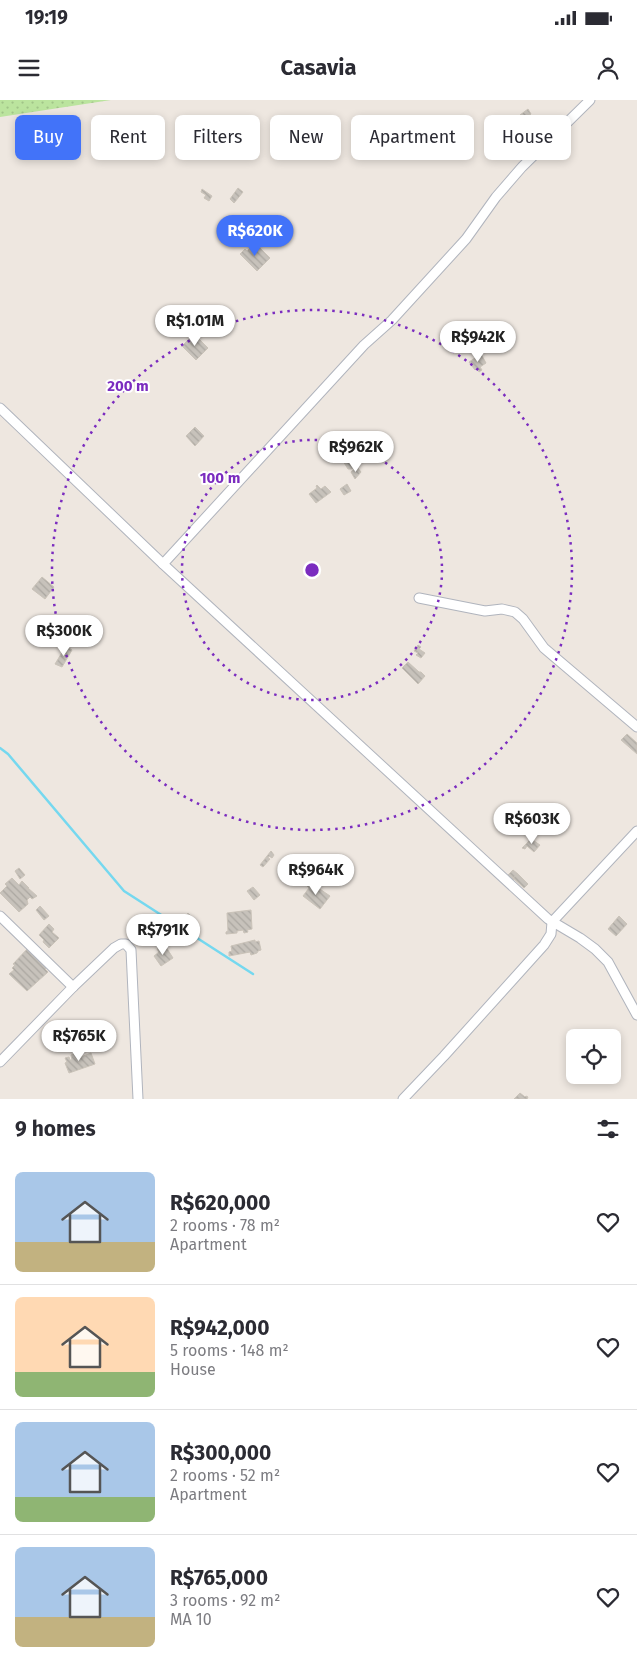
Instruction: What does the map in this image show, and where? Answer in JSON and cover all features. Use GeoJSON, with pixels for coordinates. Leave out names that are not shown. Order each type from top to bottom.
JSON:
{"type":"FeatureCollection","features":[{"type":"Feature","properties":{"kind":"street"},"geometry":{"type":"LineString","coordinates":[[163,564],[364,345],[414,297],[466,239],[496,197],[522,167],[590,100]]}},
{"type":"Feature","properties":{"kind":"street"},"geometry":{"type":"LineString","coordinates":[[0,408],[163,564],[552,922],[595,949],[608,962],[637,1015]]}},
{"type":"Feature","properties":{"kind":"street"},"geometry":{"type":"LineString","coordinates":[[419,598],[485,611],[502,609],[515,612],[544,648],[637,727]]}},
{"type":"Feature","properties":{"kind":"street"},"geometry":{"type":"LineString","coordinates":[[403,1099],[544,946],[551,934],[552,922],[637,831]]}},
{"type":"Feature","properties":{"kind":"street"},"geometry":{"type":"LineString","coordinates":[[0,916],[73,987]]}},
{"type":"Feature","properties":{"kind":"street"},"geometry":{"type":"LineString","coordinates":[[1,1059],[114,948],[121,944],[126,944],[131,950],[138,1099]]}},
{"type":"Feature","properties":{"kind":"green space"},"geometry":{"type":"Polygon","coordinates":[[[0,100],[111,100],[0,117],[0,100]]]}},
{"type":"Feature","properties":{"kind":"building"},"geometry":{"type":"Polygon","coordinates":[[[528,109],[531,114],[530,115],[520,115],[528,109]]]}},
{"type":"Feature","properties":{"kind":"building"},"geometry":{"type":"Polygon","coordinates":[[[238,188],[243,192],[234,203],[230,199],[238,188]]]}},
{"type":"Feature","properties":{"kind":"building"},"geometry":{"type":"Polygon","coordinates":[[[202,189],[212,196],[209,201],[204,198],[206,195],[201,192],[202,189]]]}},
{"type":"Feature","properties":{"kind":"building"},"geometry":{"type":"Polygon","coordinates":[[[255,243],[270,258],[257,271],[240,254],[245,249],[247,251],[255,243]]]}},
{"type":"Feature","properties":{"kind":"building"},"geometry":{"type":"Polygon","coordinates":[[[208,314],[216,321],[211,327],[203,319],[208,314]]]}},
{"type":"Feature","properties":{"kind":"building"},"geometry":{"type":"Polygon","coordinates":[[[194,334],[208,348],[196,360],[182,346],[194,334]]]}},
{"type":"Feature","properties":{"kind":"building"},"geometry":{"type":"Polygon","coordinates":[[[481,354],[486,363],[480,367],[482,370],[479,372],[469,362],[481,354]]]}},
{"type":"Feature","properties":{"kind":"building"},"geometry":{"type":"Polygon","coordinates":[[[195,427],[204,436],[195,446],[186,436],[195,427]]]}},
{"type":"Feature","properties":{"kind":"building"},"geometry":{"type":"Polygon","coordinates":[[[347,459],[353,468],[348,469],[343,461],[347,459]]]}},
{"type":"Feature","properties":{"kind":"building"},"geometry":{"type":"Polygon","coordinates":[[[357,467],[361,472],[355,479],[351,472],[357,467]]]}},
{"type":"Feature","properties":{"kind":"building"},"geometry":{"type":"Polygon","coordinates":[[[347,484],[351,491],[344,495],[340,489],[347,484]]]}},
{"type":"Feature","properties":{"kind":"building"},"geometry":{"type":"Polygon","coordinates":[[[317,485],[321,489],[325,486],[331,492],[316,503],[309,494],[317,488],[317,485]]]}},
{"type":"Feature","properties":{"kind":"building"},"geometry":{"type":"Polygon","coordinates":[[[42,577],[54,587],[45,599],[32,589],[42,577]]]}},
{"type":"Feature","properties":{"kind":"building"},"geometry":{"type":"Polygon","coordinates":[[[418,645],[421,647],[419,649],[425,653],[421,658],[414,651],[418,645]]]}},
{"type":"Feature","properties":{"kind":"building"},"geometry":{"type":"Polygon","coordinates":[[[66,646],[72,650],[62,667],[55,664],[66,646]]]}},
{"type":"Feature","properties":{"kind":"building"},"geometry":{"type":"Polygon","coordinates":[[[408,662],[425,676],[418,684],[402,668],[408,662]]]}},
{"type":"Feature","properties":{"kind":"building"},"geometry":{"type":"Polygon","coordinates":[[[627,734],[637,743],[637,754],[621,740],[627,734]]]}},
{"type":"Feature","properties":{"kind":"building"},"geometry":{"type":"Polygon","coordinates":[[[531,839],[540,845],[534,852],[527,846],[525,849],[522,848],[531,839]]]}},
{"type":"Feature","properties":{"kind":"building"},"geometry":{"type":"Polygon","coordinates":[[[271,851],[274,855],[272,858],[269,856],[268,858],[270,859],[263,867],[260,865],[271,851]]]}},
{"type":"Feature","properties":{"kind":"building"},"geometry":{"type":"Polygon","coordinates":[[[19,868],[25,875],[20,879],[15,871],[19,868]]]}},
{"type":"Feature","properties":{"kind":"building"},"geometry":{"type":"Polygon","coordinates":[[[513,870],[518,874],[513,880],[508,875],[513,870]]]}},
{"type":"Feature","properties":{"kind":"building"},"geometry":{"type":"Polygon","coordinates":[[[518,874],[528,884],[524,888],[513,878],[518,874]]]}},
{"type":"Feature","properties":{"kind":"building"},"geometry":{"type":"Polygon","coordinates":[[[12,878],[19,885],[22,881],[37,896],[32,899],[30,897],[27,900],[28,904],[19,912],[0,893],[7,886],[5,884],[12,878]]]}},
{"type":"Feature","properties":{"kind":"building"},"geometry":{"type":"Polygon","coordinates":[[[308,881],[330,896],[320,909],[303,896],[309,888],[306,885],[308,881]]]}},
{"type":"Feature","properties":{"kind":"building"},"geometry":{"type":"Polygon","coordinates":[[[253,887],[260,895],[254,900],[247,891],[253,887]]]}},
{"type":"Feature","properties":{"kind":"building"},"geometry":{"type":"Polygon","coordinates":[[[40,906],[49,916],[44,920],[36,910],[40,906]]]}},
{"type":"Feature","properties":{"kind":"building"},"geometry":{"type":"Polygon","coordinates":[[[251,910],[252,929],[244,933],[243,930],[237,931],[237,933],[226,934],[228,931],[227,913],[251,910]]]}},
{"type":"Feature","properties":{"kind":"building"},"geometry":{"type":"Polygon","coordinates":[[[188,913],[196,922],[189,929],[180,921],[188,913]]]}},
{"type":"Feature","properties":{"kind":"building"},"geometry":{"type":"Polygon","coordinates":[[[619,916],[627,924],[616,936],[608,929],[619,916]]]}},
{"type":"Feature","properties":{"kind":"building"},"geometry":{"type":"Polygon","coordinates":[[[49,924],[54,929],[52,932],[59,938],[49,948],[39,935],[49,924]]]}},
{"type":"Feature","properties":{"kind":"building"},"geometry":{"type":"Polygon","coordinates":[[[255,940],[255,942],[259,941],[261,950],[257,953],[251,955],[250,952],[229,956],[229,952],[232,951],[231,946],[255,940]]]}},
{"type":"Feature","properties":{"kind":"building"},"geometry":{"type":"Polygon","coordinates":[[[30,946],[48,966],[45,969],[48,972],[27,991],[9,974],[14,970],[12,968],[15,965],[13,964],[30,946]]]}},
{"type":"Feature","properties":{"kind":"building"},"geometry":{"type":"Polygon","coordinates":[[[166,947],[173,958],[161,966],[154,956],[159,952],[157,949],[160,948],[161,951],[166,947]]]}},
{"type":"Feature","properties":{"kind":"building"},"geometry":{"type":"Polygon","coordinates":[[[80,1053],[81,1057],[91,1053],[95,1064],[69,1073],[65,1058],[69,1057],[72,1060],[71,1055],[80,1053]]]}},
{"type":"Feature","properties":{"kind":"building"},"geometry":{"type":"Polygon","coordinates":[[[520,1093],[528,1097],[527,1099],[514,1099],[520,1093]]]}},
{"type":"Feature","properties":{"kind":"waterway"},"geometry":{"type":"LineString","coordinates":[[0,748],[8,754],[124,891],[253,974]]}}]}
